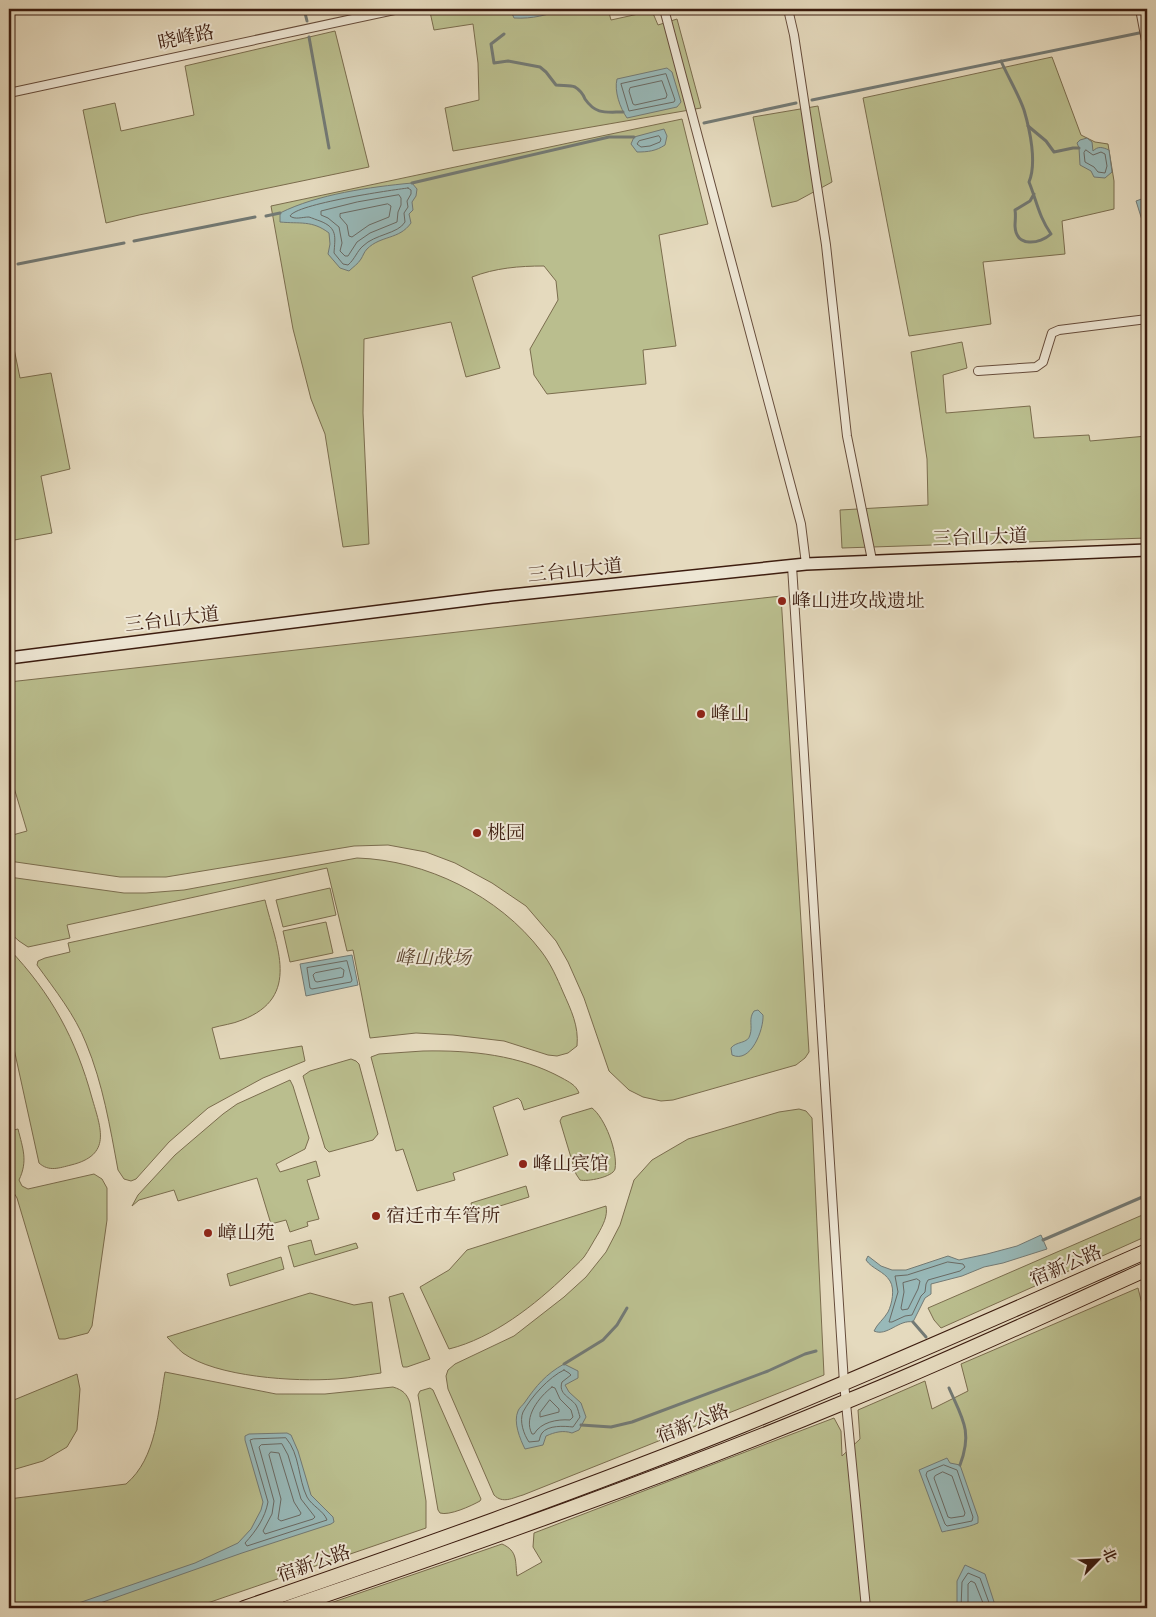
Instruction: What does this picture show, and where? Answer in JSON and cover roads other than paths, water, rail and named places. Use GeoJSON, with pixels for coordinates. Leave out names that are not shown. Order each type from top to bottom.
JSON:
{"type":"FeatureCollection","features":[{"type":"Feature","properties":{"kind":"highway","name":"宿新公路"},"geometry":{"type":"LineString","coordinates":[[244,1608],[500,1518],[744,1425],[1147,1251]]}},
{"type":"Feature","properties":{"kind":"highway","name":"宿新公路"},"geometry":{"type":"LineString","coordinates":[[288,1608],[505,1532],[847,1402],[1147,1269]]}},
{"type":"Feature","properties":{"kind":"main road","name":"三台山大道"},"geometry":{"type":"LineString","coordinates":[[9,658],[492,597],[806,564],[1147,550]]}},
{"type":"Feature","properties":{"kind":"street","name":"晓峰路"},"geometry":{"type":"LineString","coordinates":[[9,93],[399,9]]}},
{"type":"Feature","properties":{"kind":"street"},"geometry":{"type":"LineString","coordinates":[[664,9],[801,524],[806,564]]}},
{"type":"Feature","properties":{"kind":"street"},"geometry":{"type":"LineString","coordinates":[[788,9],[794,35],[826,245],[847,436],[872,560]]}},
{"type":"Feature","properties":{"kind":"street"},"geometry":{"type":"LineString","coordinates":[[1140,9],[1147,46]]}},
{"type":"Feature","properties":{"kind":"street"},"geometry":{"type":"LineString","coordinates":[[978,371],[1036,367],[1043,362],[1052,333],[1058,330],[1147,319]]}},
{"type":"Feature","properties":{"kind":"street"},"geometry":{"type":"LineString","coordinates":[[792,566],[844,1383],[866,1608]]}},
{"type":"Feature","properties":{"kind":"water"},"geometry":{"type":"Polygon","coordinates":[[[510,9],[564,9],[540,16],[514,18],[510,9]]]}},
{"type":"Feature","properties":{"kind":"water"},"geometry":{"type":"Polygon","coordinates":[[[667,68],[672,72],[681,102],[677,107],[627,118],[618,99],[617,79],[667,68]]]}},
{"type":"Feature","properties":{"kind":"water"},"geometry":{"type":"Polygon","coordinates":[[[664,129],[667,136],[665,145],[658,149],[637,152],[631,144],[634,137],[664,129]]]}},
{"type":"Feature","properties":{"kind":"water"},"geometry":{"type":"Polygon","coordinates":[[[1087,138],[1092,142],[1093,151],[1097,148],[1109,150],[1112,172],[1105,178],[1094,177],[1091,171],[1080,165],[1077,143],[1087,138]]]}},
{"type":"Feature","properties":{"kind":"water"},"geometry":{"type":"Polygon","coordinates":[[[412,183],[417,189],[416,196],[412,202],[413,210],[409,214],[411,223],[401,232],[372,245],[349,271],[340,268],[328,254],[330,244],[329,233],[311,224],[280,222],[280,213],[327,196],[362,189],[412,183]]]}},
{"type":"Feature","properties":{"kind":"water"},"geometry":{"type":"Polygon","coordinates":[[[1147,197],[1147,222],[1142,220],[1136,201],[1147,197]]]}},
{"type":"Feature","properties":{"kind":"water"},"geometry":{"type":"Polygon","coordinates":[[[352,955],[358,985],[306,996],[300,964],[352,955]]]}},
{"type":"Feature","properties":{"kind":"water"},"geometry":{"type":"Polygon","coordinates":[[[758,1010],[763,1015],[763,1021],[755,1044],[745,1055],[732,1055],[731,1048],[733,1046],[749,1038],[751,1017],[754,1011],[758,1010]]]}},
{"type":"Feature","properties":{"kind":"water"},"geometry":{"type":"Polygon","coordinates":[[[1041,1235],[1047,1249],[931,1284],[931,1294],[925,1298],[913,1322],[903,1323],[884,1332],[874,1331],[889,1309],[892,1284],[881,1272],[871,1266],[866,1260],[868,1256],[881,1266],[892,1270],[906,1270],[948,1256],[959,1260],[987,1254],[1017,1246],[1041,1235]]]}},
{"type":"Feature","properties":{"kind":"water"},"geometry":{"type":"Polygon","coordinates":[[[564,1364],[578,1371],[578,1378],[565,1385],[569,1392],[581,1403],[586,1417],[579,1430],[572,1433],[553,1433],[546,1436],[543,1445],[525,1449],[519,1435],[516,1420],[519,1410],[542,1381],[564,1364]]]}},
{"type":"Feature","properties":{"kind":"water"},"geometry":{"type":"Polygon","coordinates":[[[287,1433],[291,1435],[298,1451],[311,1495],[333,1517],[334,1522],[86,1608],[64,1608],[195,1563],[238,1543],[251,1529],[263,1502],[245,1436],[249,1434],[287,1433]]]}},
{"type":"Feature","properties":{"kind":"water"},"geometry":{"type":"Polygon","coordinates":[[[947,1458],[950,1463],[960,1465],[978,1517],[978,1523],[942,1532],[919,1470],[947,1458]]]}},
{"type":"Feature","properties":{"kind":"water"},"geometry":{"type":"Polygon","coordinates":[[[965,1565],[985,1574],[996,1608],[957,1608],[957,1581],[965,1565]]]}},
{"type":"Feature","properties":{"kind":"waterway"},"geometry":{"type":"LineString","coordinates":[[304,9],[307,21]]}},
{"type":"Feature","properties":{"kind":"waterway"},"geometry":{"type":"LineString","coordinates":[[812,100],[1144,32]]}},
{"type":"Feature","properties":{"kind":"waterway"},"geometry":{"type":"LineString","coordinates":[[504,34],[491,44],[494,63],[508,61],[540,67],[556,85],[577,88],[593,108],[602,112],[623,112]]}},
{"type":"Feature","properties":{"kind":"waterway"},"geometry":{"type":"LineString","coordinates":[[309,37],[329,148]]}},
{"type":"Feature","properties":{"kind":"waterway"},"geometry":{"type":"LineString","coordinates":[[1001,61],[1024,110],[1033,156],[1029,182],[1032,189],[1034,196],[1038,209],[1051,234],[1041,240],[1029,242],[1019,238],[1016,233],[1015,210],[1030,201],[1034,194]]}},
{"type":"Feature","properties":{"kind":"waterway"},"geometry":{"type":"LineString","coordinates":[[704,123],[796,103]]}},
{"type":"Feature","properties":{"kind":"waterway"},"geometry":{"type":"LineString","coordinates":[[1028,126],[1046,141],[1054,152],[1079,148]]}},
{"type":"Feature","properties":{"kind":"waterway"},"geometry":{"type":"LineString","coordinates":[[412,183],[609,137],[634,137]]}},
{"type":"Feature","properties":{"kind":"waterway"},"geometry":{"type":"LineString","coordinates":[[266,216],[280,213]]}},
{"type":"Feature","properties":{"kind":"waterway"},"geometry":{"type":"LineString","coordinates":[[134,241],[255,217]]}},
{"type":"Feature","properties":{"kind":"waterway"},"geometry":{"type":"LineString","coordinates":[[18,264],[124,243]]}},
{"type":"Feature","properties":{"kind":"waterway"},"geometry":{"type":"LineString","coordinates":[[1043,1240],[1147,1195]]}},
{"type":"Feature","properties":{"kind":"waterway"},"geometry":{"type":"LineString","coordinates":[[564,1364],[603,1340],[617,1325],[627,1308]]}},
{"type":"Feature","properties":{"kind":"waterway"},"geometry":{"type":"LineString","coordinates":[[913,1322],[926,1337]]}},
{"type":"Feature","properties":{"kind":"waterway"},"geometry":{"type":"LineString","coordinates":[[581,1425],[611,1427],[632,1422],[816,1351]]}},
{"type":"Feature","properties":{"kind":"waterway"},"geometry":{"type":"LineString","coordinates":[[949,1388],[962,1417],[966,1434],[966,1443],[960,1465]]}},
{"type":"Feature","properties":{"kind":"place","name":"峰山进攻战遗址"},"geometry":{"type":"Point","coordinates":[782,601]}},
{"type":"Feature","properties":{"kind":"place","name":"峰山"},"geometry":{"type":"Point","coordinates":[701,714]}},
{"type":"Feature","properties":{"kind":"place","name":"桃园"},"geometry":{"type":"Point","coordinates":[477,833]}},
{"type":"Feature","properties":{"kind":"place","name":"峰山宾馆"},"geometry":{"type":"Point","coordinates":[523,1164]}},
{"type":"Feature","properties":{"kind":"place","name":"宿迁市车管所"},"geometry":{"type":"Point","coordinates":[376,1216]}},
{"type":"Feature","properties":{"kind":"place","name":"嶂山苑"},"geometry":{"type":"Point","coordinates":[208,1233]}},
{"type":"Feature","properties":{"kind":"park label","name":"峰山战场"},"geometry":{"type":"Point","coordinates":[433,958]}}]}
